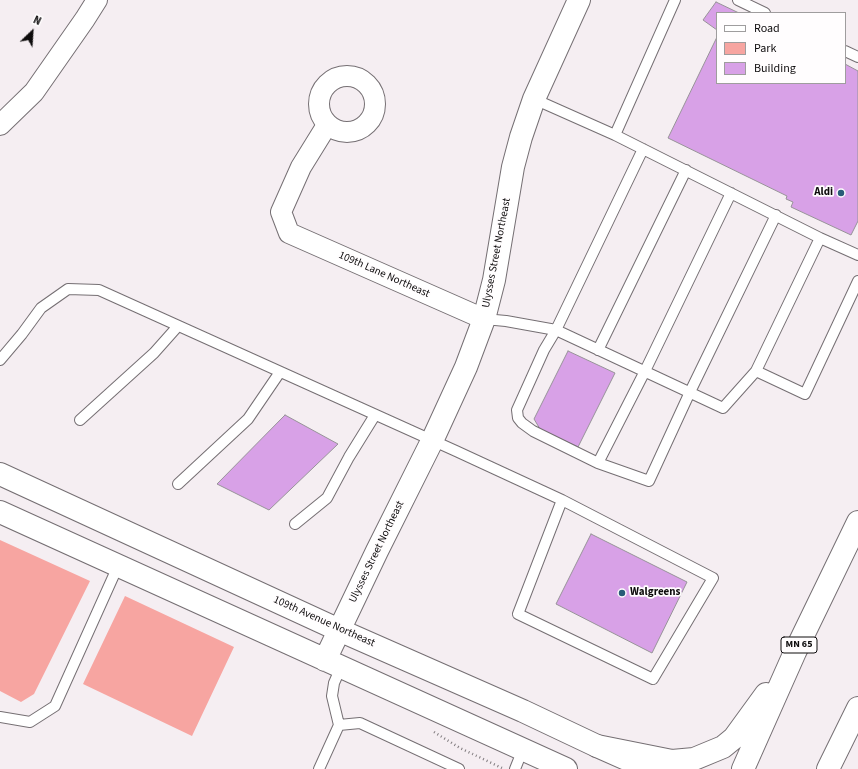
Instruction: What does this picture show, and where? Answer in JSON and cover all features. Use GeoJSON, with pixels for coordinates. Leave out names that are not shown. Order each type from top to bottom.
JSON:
{"type":"FeatureCollection","features":[{"type":"Feature","properties":{"kind":"main road","name":"Ulysses Street Northeast"},"geometry":{"type":"LineString","coordinates":[[333,663],[339,630],[373,558],[432,441],[466,367],[484,319],[494,280],[513,167],[521,137],[534,99],[579,0]]}},
{"type":"Feature","properties":{"kind":"main road","name":"109th Avenue Northeast"},"geometry":{"type":"LineString","coordinates":[[0,474],[339,630],[523,711],[648,769]]}},
{"type":"Feature","properties":{"kind":"main road"},"geometry":{"type":"LineString","coordinates":[[0,512],[566,769]]}},
{"type":"Feature","properties":{"kind":"main road","name":"MN 65"},"geometry":{"type":"LineString","coordinates":[[743,769],[795,652],[858,522]]}},
{"type":"Feature","properties":{"kind":"main road"},"geometry":{"type":"LineString","coordinates":[[597,746],[672,761],[694,759],[723,747],[734,738],[795,652]]}},
{"type":"Feature","properties":{"kind":"main road"},"geometry":{"type":"LineString","coordinates":[[828,769],[858,708]]}},
{"type":"Feature","properties":{"kind":"street"},"geometry":{"type":"LineString","coordinates":[[0,125],[34,92],[97,0]]}},
{"type":"Feature","properties":{"kind":"street","name":"109th Lane Northeast"},"geometry":{"type":"LineString","coordinates":[[327,125],[301,167],[281,212],[289,233],[484,319]]}},
{"type":"Feature","properties":{"kind":"lane"},"geometry":{"type":"LineString","coordinates":[[615,135],[675,0]]}},
{"type":"Feature","properties":{"kind":"lane"},"geometry":{"type":"LineString","coordinates":[[738,0],[763,12]]}},
{"type":"Feature","properties":{"kind":"lane"},"geometry":{"type":"LineString","coordinates":[[846,51],[858,57]]}},
{"type":"Feature","properties":{"kind":"lane"},"geometry":{"type":"LineString","coordinates":[[534,99],[615,135],[820,238],[858,255]]}},
{"type":"Feature","properties":{"kind":"lane"},"geometry":{"type":"LineString","coordinates":[[643,149],[556,330],[544,350],[517,410],[518,418],[522,423],[543,436],[598,463],[649,481],[690,392],[776,216]]}},
{"type":"Feature","properties":{"kind":"lane"},"geometry":{"type":"LineString","coordinates":[[598,350],[686,170]]}},
{"type":"Feature","properties":{"kind":"lane"},"geometry":{"type":"LineString","coordinates":[[598,463],[645,372],[731,193]]}},
{"type":"Feature","properties":{"kind":"lane"},"geometry":{"type":"LineString","coordinates":[[484,319],[506,321],[556,330],[723,408],[756,371],[820,238]]}},
{"type":"Feature","properties":{"kind":"lane"},"geometry":{"type":"LineString","coordinates":[[756,371],[805,394],[858,281]]}},
{"type":"Feature","properties":{"kind":"lane"},"geometry":{"type":"LineString","coordinates":[[0,360],[41,308],[68,289],[99,290],[562,500],[713,578],[653,679],[518,614],[562,500]]}},
{"type":"Feature","properties":{"kind":"lane"},"geometry":{"type":"LineString","coordinates":[[80,420],[154,353],[178,326]]}},
{"type":"Feature","properties":{"kind":"lane"},"geometry":{"type":"LineString","coordinates":[[178,484],[248,419],[280,372]]}},
{"type":"Feature","properties":{"kind":"lane"},"geometry":{"type":"LineString","coordinates":[[295,524],[327,498],[349,457],[375,415]]}},
{"type":"Feature","properties":{"kind":"lane"},"geometry":{"type":"LineString","coordinates":[[0,718],[30,722],[55,706],[118,566]]}},
{"type":"Feature","properties":{"kind":"lane"},"geometry":{"type":"LineString","coordinates":[[319,769],[339,725],[332,696],[334,683],[333,663]]}},
{"type":"Feature","properties":{"kind":"lane"},"geometry":{"type":"LineString","coordinates":[[339,725],[360,723],[459,769]]}},
{"type":"Feature","properties":{"kind":"lane"},"geometry":{"type":"LineString","coordinates":[[515,769],[523,749]]}},
{"type":"Feature","properties":{"kind":"green space"},"geometry":{"type":"Polygon","coordinates":[[[0,540],[90,581],[34,694],[21,702],[0,691],[0,540]]]}},
{"type":"Feature","properties":{"kind":"green space"},"geometry":{"type":"Polygon","coordinates":[[[125,596],[234,647],[192,736],[83,684],[125,596]]]}},
{"type":"Feature","properties":{"kind":"building"},"geometry":{"type":"Polygon","coordinates":[[[716,2],[737,12],[716,12],[716,29],[703,20],[716,2]]]}},
{"type":"Feature","properties":{"kind":"building"},"geometry":{"type":"Polygon","coordinates":[[[716,39],[716,84],[846,84],[846,65],[858,71],[858,221],[851,235],[791,207],[793,202],[786,199],[787,196],[668,138],[716,39]]]}},
{"type":"Feature","properties":{"kind":"building"},"geometry":{"type":"Polygon","coordinates":[[[568,351],[615,373],[578,447],[540,429],[534,419],[568,351]]]}},
{"type":"Feature","properties":{"kind":"building"},"geometry":{"type":"Polygon","coordinates":[[[285,415],[338,444],[269,510],[217,484],[285,415]]]}},
{"type":"Feature","properties":{"kind":"building","name":"Walgreens"},"geometry":{"type":"Polygon","coordinates":[[[591,534],[687,582],[652,653],[556,604],[591,534]]]}},
{"type":"Feature","properties":{"kind":"place","name":"Aldi"},"geometry":{"type":"Point","coordinates":[841,193]}},
{"type":"Feature","properties":{"kind":"place","name":"Walgreens"},"geometry":{"type":"Point","coordinates":[622,593]}}]}
